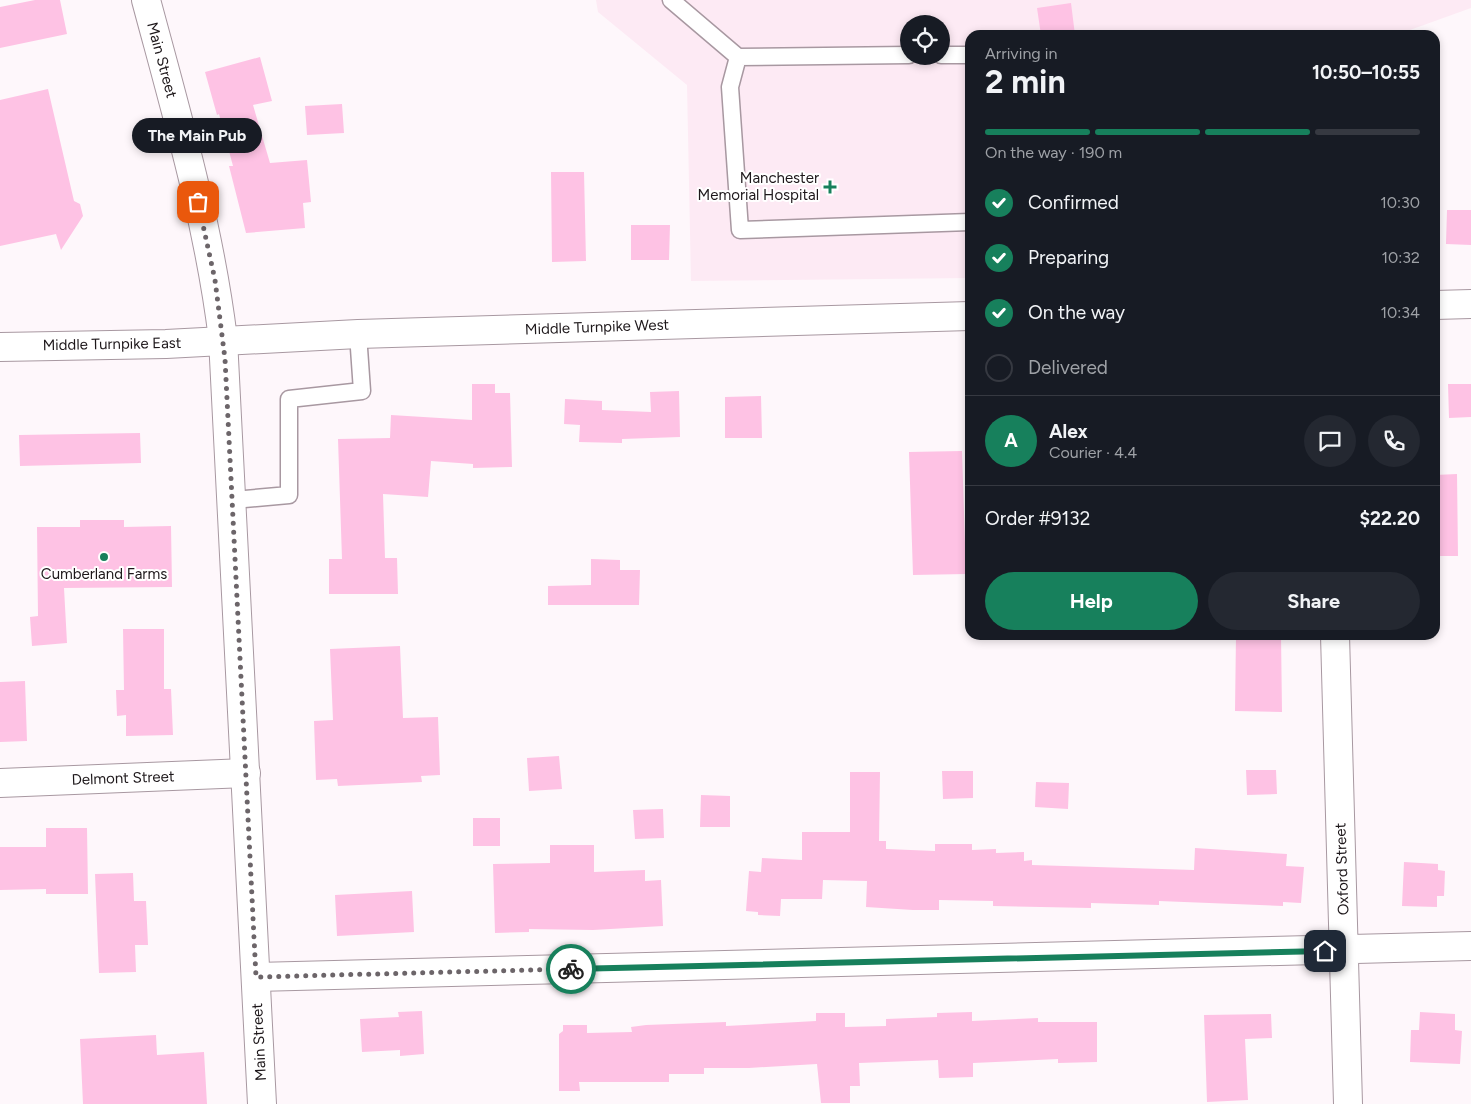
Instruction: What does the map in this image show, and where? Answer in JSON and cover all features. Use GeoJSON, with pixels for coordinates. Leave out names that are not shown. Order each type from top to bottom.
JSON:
{"type":"FeatureCollection","features":[{"type":"Feature","properties":{"kind":"main road","name":"Main Street"},"geometry":{"type":"LineString","coordinates":[[146,0],[198,202],[215,280],[224,341],[262,1104]]}},
{"type":"Feature","properties":{"kind":"main road"},"geometry":{"type":"LineString","coordinates":[[1440,305],[1471,304]]}},
{"type":"Feature","properties":{"kind":"main road","name":"Middle Turnpike West"},"geometry":{"type":"LineString","coordinates":[[224,341],[358,334],[965,316]]}},
{"type":"Feature","properties":{"kind":"main road","name":"Middle Turnpike East"},"geometry":{"type":"LineString","coordinates":[[0,347],[224,341]]}},
{"type":"Feature","properties":{"kind":"main road","name":"Oxford Street"},"geometry":{"type":"LineString","coordinates":[[1335,640],[1348,1104]]}},
{"type":"Feature","properties":{"kind":"main road","name":"Delmont Street"},"geometry":{"type":"LineString","coordinates":[[0,783],[246,773]]}},
{"type":"Feature","properties":{"kind":"main road"},"geometry":{"type":"LineString","coordinates":[[256,977],[1471,946]]}},
{"type":"Feature","properties":{"kind":"lane"},"geometry":{"type":"LineString","coordinates":[[670,0],[738,57],[900,55]]}},
{"type":"Feature","properties":{"kind":"lane"},"geometry":{"type":"LineString","coordinates":[[950,55],[965,55]]}},
{"type":"Feature","properties":{"kind":"lane"},"geometry":{"type":"LineString","coordinates":[[738,57],[730,88],[740,230],[965,222]]}},
{"type":"Feature","properties":{"kind":"lane"},"geometry":{"type":"LineString","coordinates":[[233,500],[290,495],[289,399],[362,391],[358,334]]}},
{"type":"Feature","properties":{"kind":"shaded area","name":"Manchester Memorial Hospital"},"geometry":{"type":"Polygon","coordinates":[[[596,0],[1471,0],[1471,8],[1410,30],[965,30],[965,278],[691,281],[687,85],[598,12],[596,0]]]}},
{"type":"Feature","properties":{"kind":"building"},"geometry":{"type":"Polygon","coordinates":[[[35,0],[60,0],[67,34],[0,48],[0,7],[35,0]]]}},
{"type":"Feature","properties":{"kind":"building"},"geometry":{"type":"Polygon","coordinates":[[[1071,3],[1074,30],[1040,30],[1037,8],[1071,3]]]}},
{"type":"Feature","properties":{"kind":"building"},"geometry":{"type":"Polygon","coordinates":[[[260,57],[272,101],[253,105],[270,163],[307,160],[311,202],[303,203],[305,228],[246,233],[229,166],[233,166],[205,72],[260,57]]]}},
{"type":"Feature","properties":{"kind":"building"},"geometry":{"type":"Polygon","coordinates":[[[48,89],[74,201],[80,204],[83,216],[61,250],[56,234],[0,246],[0,100],[48,89]]]}},
{"type":"Feature","properties":{"kind":"building"},"geometry":{"type":"Polygon","coordinates":[[[342,104],[344,133],[307,135],[305,106],[342,104]]]}},
{"type":"Feature","properties":{"kind":"building"},"geometry":{"type":"Polygon","coordinates":[[[551,172],[584,172],[586,261],[552,262],[551,172]]]}},
{"type":"Feature","properties":{"kind":"building"},"geometry":{"type":"Polygon","coordinates":[[[1447,210],[1471,210],[1471,245],[1446,244],[1447,210]]]}},
{"type":"Feature","properties":{"kind":"building"},"geometry":{"type":"Polygon","coordinates":[[[631,225],[670,225],[669,260],[631,260],[631,225]]]}},
{"type":"Feature","properties":{"kind":"building"},"geometry":{"type":"Polygon","coordinates":[[[472,384],[495,384],[495,393],[510,393],[512,467],[473,468],[473,464],[431,461],[428,497],[383,494],[385,558],[397,558],[398,594],[329,594],[329,559],[342,559],[338,439],[390,438],[391,415],[472,420],[472,384]]]}},
{"type":"Feature","properties":{"kind":"building"},"geometry":{"type":"Polygon","coordinates":[[[1448,384],[1471,384],[1471,417],[1449,418],[1448,384]]]}},
{"type":"Feature","properties":{"kind":"building"},"geometry":{"type":"Polygon","coordinates":[[[679,391],[680,437],[622,439],[622,443],[579,442],[580,425],[564,424],[565,399],[602,401],[602,410],[651,412],[650,392],[679,391]]]}},
{"type":"Feature","properties":{"kind":"building"},"geometry":{"type":"Polygon","coordinates":[[[761,396],[762,438],[725,438],[725,397],[761,396]]]}},
{"type":"Feature","properties":{"kind":"building"},"geometry":{"type":"Polygon","coordinates":[[[140,433],[141,463],[20,466],[19,435],[140,433]]]}},
{"type":"Feature","properties":{"kind":"building"},"geometry":{"type":"Polygon","coordinates":[[[962,451],[965,574],[913,575],[909,452],[962,451]]]}},
{"type":"Feature","properties":{"kind":"building"},"geometry":{"type":"Polygon","coordinates":[[[1457,474],[1458,556],[1440,556],[1440,475],[1457,474]]]}},
{"type":"Feature","properties":{"kind":"building","name":"Cumberland Farms"},"geometry":{"type":"Polygon","coordinates":[[[80,520],[124,520],[124,527],[171,526],[172,587],[64,588],[67,643],[32,646],[30,617],[38,616],[37,527],[80,527],[80,520]]]}},
{"type":"Feature","properties":{"kind":"building"},"geometry":{"type":"Polygon","coordinates":[[[591,559],[620,560],[620,570],[640,570],[639,605],[548,605],[548,586],[591,585],[591,559]]]}},
{"type":"Feature","properties":{"kind":"building"},"geometry":{"type":"Polygon","coordinates":[[[123,629],[164,629],[164,689],[171,689],[173,735],[126,736],[126,715],[117,716],[116,690],[124,690],[123,629]]]}},
{"type":"Feature","properties":{"kind":"building"},"geometry":{"type":"Polygon","coordinates":[[[1236,640],[1281,640],[1282,712],[1235,711],[1236,640]]]}},
{"type":"Feature","properties":{"kind":"building"},"geometry":{"type":"Polygon","coordinates":[[[400,646],[403,718],[438,717],[440,775],[421,776],[422,782],[338,786],[337,779],[316,780],[314,721],[333,720],[330,649],[400,646]]]}},
{"type":"Feature","properties":{"kind":"building"},"geometry":{"type":"Polygon","coordinates":[[[25,681],[27,741],[0,742],[0,682],[25,681]]]}},
{"type":"Feature","properties":{"kind":"building"},"geometry":{"type":"Polygon","coordinates":[[[559,756],[562,789],[529,791],[527,758],[559,756]]]}},
{"type":"Feature","properties":{"kind":"building"},"geometry":{"type":"Polygon","coordinates":[[[1246,770],[1276,770],[1277,794],[1247,795],[1246,770]]]}},
{"type":"Feature","properties":{"kind":"building"},"geometry":{"type":"Polygon","coordinates":[[[942,771],[973,771],[973,798],[943,799],[942,771]]]}},
{"type":"Feature","properties":{"kind":"building"},"geometry":{"type":"Polygon","coordinates":[[[850,772],[880,772],[879,841],[886,841],[886,849],[935,851],[935,844],[972,844],[972,850],[996,849],[996,853],[1024,852],[1024,861],[1032,860],[1032,865],[1194,870],[1195,848],[1287,854],[1286,866],[1304,867],[1301,903],[1283,902],[1283,906],[1159,901],[1159,905],[1091,903],[1091,908],[993,906],[993,901],[939,900],[939,910],[913,910],[866,907],[867,881],[823,880],[822,899],[781,899],[780,916],[758,915],[758,912],[746,911],[749,871],[761,872],[762,858],[802,860],[802,832],[850,832],[850,772]]]}},
{"type":"Feature","properties":{"kind":"building"},"geometry":{"type":"Polygon","coordinates":[[[1036,782],[1069,783],[1068,809],[1035,807],[1036,782]]]}},
{"type":"Feature","properties":{"kind":"building"},"geometry":{"type":"Polygon","coordinates":[[[701,795],[730,796],[730,827],[700,827],[701,795]]]}},
{"type":"Feature","properties":{"kind":"building"},"geometry":{"type":"Polygon","coordinates":[[[663,809],[664,838],[635,839],[633,810],[663,809]]]}},
{"type":"Feature","properties":{"kind":"building"},"geometry":{"type":"Polygon","coordinates":[[[473,818],[500,818],[500,846],[473,846],[473,818]]]}},
{"type":"Feature","properties":{"kind":"building"},"geometry":{"type":"Polygon","coordinates":[[[46,828],[87,828],[88,894],[46,894],[46,889],[0,890],[0,847],[46,847],[46,828]]]}},
{"type":"Feature","properties":{"kind":"building"},"geometry":{"type":"Polygon","coordinates":[[[550,845],[594,845],[594,872],[645,870],[645,881],[661,880],[663,926],[593,930],[529,929],[529,932],[495,933],[493,864],[550,863],[550,845]]]}},
{"type":"Feature","properties":{"kind":"building"},"geometry":{"type":"Polygon","coordinates":[[[1404,862],[1438,864],[1438,870],[1445,871],[1444,896],[1437,896],[1437,907],[1402,906],[1404,862]]]}},
{"type":"Feature","properties":{"kind":"building"},"geometry":{"type":"Polygon","coordinates":[[[133,873],[134,901],[146,901],[148,945],[135,945],[136,972],[99,973],[95,874],[133,873]]]}},
{"type":"Feature","properties":{"kind":"building"},"geometry":{"type":"Polygon","coordinates":[[[412,891],[414,932],[337,936],[335,895],[412,891]]]}},
{"type":"Feature","properties":{"kind":"building"},"geometry":{"type":"Polygon","coordinates":[[[422,1011],[424,1054],[400,1056],[400,1050],[362,1052],[360,1019],[399,1017],[398,1012],[422,1011]]]}},
{"type":"Feature","properties":{"kind":"building"},"geometry":{"type":"Polygon","coordinates":[[[972,1012],[972,1021],[1038,1018],[1038,1022],[1097,1022],[1097,1062],[1058,1063],[1058,1059],[973,1063],[973,1077],[939,1078],[938,1060],[859,1063],[860,1086],[850,1086],[850,1103],[821,1103],[817,1064],[749,1068],[704,1068],[704,1074],[669,1074],[669,1082],[579,1082],[580,1091],[559,1091],[559,1034],[563,1031],[563,1025],[587,1025],[587,1033],[632,1032],[631,1027],[646,1025],[726,1022],[726,1026],[816,1021],[816,1013],[845,1013],[845,1027],[886,1026],[886,1019],[937,1017],[937,1013],[972,1012]]]}},
{"type":"Feature","properties":{"kind":"building"},"geometry":{"type":"Polygon","coordinates":[[[1420,1012],[1455,1014],[1455,1030],[1462,1031],[1460,1064],[1410,1062],[1411,1030],[1419,1030],[1420,1012]]]}},
{"type":"Feature","properties":{"kind":"building"},"geometry":{"type":"Polygon","coordinates":[[[1271,1014],[1272,1038],[1245,1039],[1248,1100],[1207,1102],[1204,1015],[1271,1014]]]}},
{"type":"Feature","properties":{"kind":"building"},"geometry":{"type":"Polygon","coordinates":[[[156,1035],[157,1055],[204,1052],[207,1104],[83,1104],[80,1039],[156,1035]]]}},
{"type":"Feature","properties":{"kind":"way so far"},"geometry":{"type":"LineString","coordinates":[[198,202],[215,280],[225,359],[256,977],[571,969]]}},
{"type":"Feature","properties":{"kind":"place","name":"Manchester Memorial Hospital"},"geometry":{"type":"Point","coordinates":[830,187]}},
{"type":"Feature","properties":{"kind":"place","name":"The Main Pub"},"geometry":{"type":"Point","coordinates":[198,202]}},
{"type":"Feature","properties":{"kind":"place","name":"Cumberland Farms"},"geometry":{"type":"Point","coordinates":[104,557]}},
{"type":"Feature","properties":{"kind":"route"},"geometry":{"type":"LineString","coordinates":[[571,969],[1325,951]]}}]}
